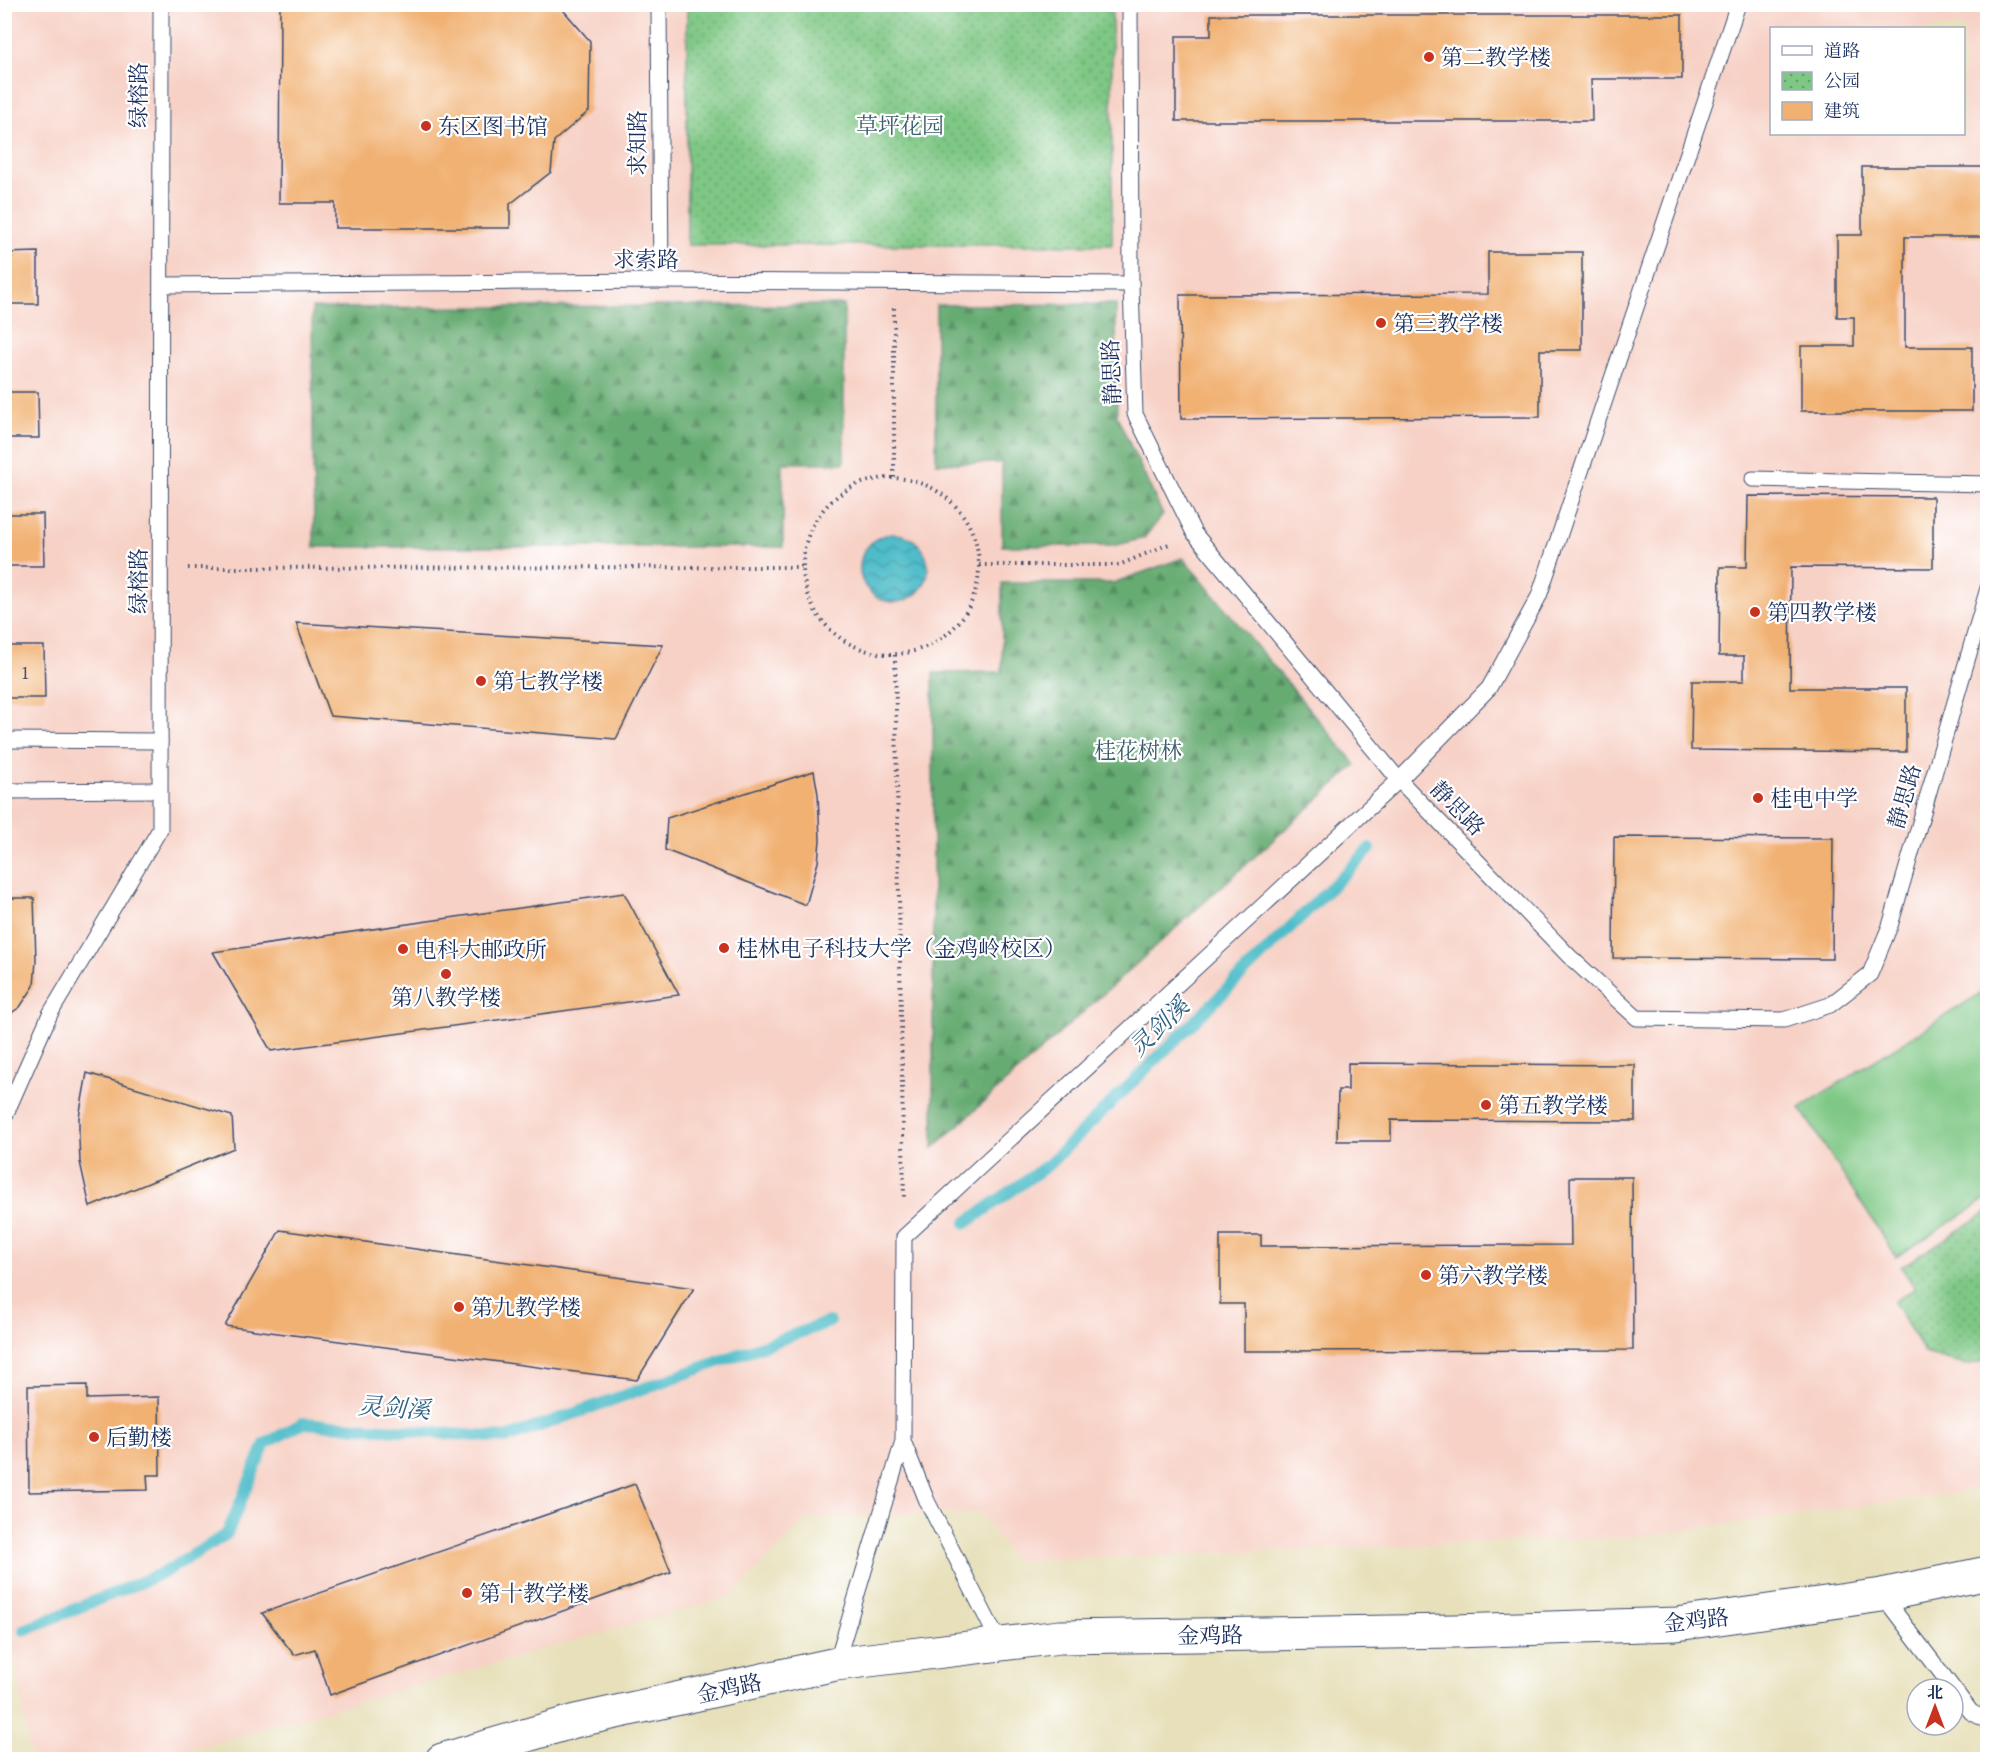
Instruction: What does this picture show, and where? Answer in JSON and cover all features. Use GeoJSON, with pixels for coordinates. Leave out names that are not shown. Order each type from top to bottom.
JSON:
{"type":"FeatureCollection","features":[{"type":"Feature","properties":{"kind":"main road","name":"金鸡路"},"geometry":{"type":"LineString","coordinates":[[442,1760],[576,1721],[836,1664],[1000,1644],[1060,1637],[1455,1631],[1677,1623],[1882,1595],[1988,1573]]}},
{"type":"Feature","properties":{"kind":"lane","name":"绿榕路"},"geometry":{"type":"LineString","coordinates":[[4,1118],[50,1014],[160,829],[161,4]]}},
{"type":"Feature","properties":{"kind":"lane","name":"求知路"},"geometry":{"type":"LineString","coordinates":[[659,4],[661,281]]}},
{"type":"Feature","properties":{"kind":"lane","name":"静思路"},"geometry":{"type":"LineString","coordinates":[[1130,4],[1131,284],[1135,414],[1194,533],[1399,780],[1569,956],[1636,1018],[1784,1020],[1830,1005],[1870,974],[1890,926],[1988,588]]}},
{"type":"Feature","properties":{"kind":"lane"},"geometry":{"type":"LineString","coordinates":[[836,1664],[903,1441],[904,1237],[1399,780],[1489,688],[1539,596],[1738,4]]}},
{"type":"Feature","properties":{"kind":"lane","name":"求索路"},"geometry":{"type":"LineString","coordinates":[[161,285],[661,281],[1131,284]]}},
{"type":"Feature","properties":{"kind":"lane"},"geometry":{"type":"LineString","coordinates":[[1753,478],[1988,483]]}},
{"type":"Feature","properties":{"kind":"lane"},"geometry":{"type":"LineString","coordinates":[[4,740],[160,741]]}},
{"type":"Feature","properties":{"kind":"lane"},"geometry":{"type":"LineString","coordinates":[[4,791],[159,790]]}},
{"type":"Feature","properties":{"kind":"lane"},"geometry":{"type":"LineString","coordinates":[[903,1441],[927,1501],[1000,1644]]}},
{"type":"Feature","properties":{"kind":"lane"},"geometry":{"type":"LineString","coordinates":[[1882,1595],[1971,1712],[1988,1721]]}},
{"type":"Feature","properties":{"kind":"path"},"geometry":{"type":"LineString","coordinates":[[894,283],[894,478]]}},
{"type":"Feature","properties":{"kind":"path"},"geometry":{"type":"LineString","coordinates":[[894,478],[924,484],[950,499],[969,523],[979,551],[979,565],[979,581],[969,610],[950,633],[924,649],[895,655],[866,651],[841,639],[820,620],[807,594],[802,567],[807,538],[820,513],[840,494],[866,482],[894,478]]}},
{"type":"Feature","properties":{"kind":"path"},"geometry":{"type":"LineString","coordinates":[[979,565],[1119,565],[1194,533]]}},
{"type":"Feature","properties":{"kind":"path"},"geometry":{"type":"LineString","coordinates":[[160,568],[802,567]]}},
{"type":"Feature","properties":{"kind":"path"},"geometry":{"type":"LineString","coordinates":[[895,655],[904,1237]]}},
{"type":"Feature","properties":{"kind":"shaded area","name":"桂林电子科技大学（金鸡岭校区）"},"geometry":{"type":"Polygon","coordinates":[[[4,5],[1987,5],[1987,1487],[1965,1492],[1634,1537],[1014,1561],[980,1513],[808,1518],[732,1596],[156,1759],[31,1759],[4,1589],[4,5]]]}},
{"type":"Feature","properties":{"kind":"green space","name":"草坪花园"},"geometry":{"type":"Polygon","coordinates":[[[687,5],[1112,5],[1112,245],[687,245],[687,5]]]}},
{"type":"Feature","properties":{"kind":"green space"},"geometry":{"type":"Polygon","coordinates":[[[1116,304],[1117,416],[1163,515],[1144,538],[1113,546],[1002,546],[1002,463],[936,463],[936,305],[1116,304]]]}},
{"type":"Feature","properties":{"kind":"green space"},"geometry":{"type":"Polygon","coordinates":[[[844,305],[844,463],[783,463],[783,547],[314,547],[312,308],[844,305]]]}},
{"type":"Feature","properties":{"kind":"green space","name":"桂花树林"},"geometry":{"type":"Polygon","coordinates":[[[1183,558],[1356,765],[933,1148],[933,673],[1002,672],[1002,583],[1113,583],[1183,558]]]}},
{"type":"Feature","properties":{"kind":"green space"},"geometry":{"type":"Polygon","coordinates":[[[1987,989],[1987,1199],[1896,1257],[1800,1108],[1987,989]]]}},
{"type":"Feature","properties":{"kind":"green space"},"geometry":{"type":"Polygon","coordinates":[[[1987,1212],[1987,1360],[1966,1365],[1925,1353],[1894,1302],[1915,1288],[1901,1267],[1987,1212]]]}},
{"type":"Feature","properties":{"kind":"water"},"geometry":{"type":"Polygon","coordinates":[[[901,534],[913,540],[922,549],[928,561],[926,581],[918,592],[901,602],[887,602],[870,592],[862,581],[860,561],[870,544],[881,536],[901,534]]]}},
{"type":"Feature","properties":{"kind":"building","name":"东区图书馆"},"geometry":{"type":"Polygon","coordinates":[[[280,4],[558,4],[590,41],[589,111],[554,141],[551,172],[510,204],[510,228],[335,228],[335,203],[279,203],[280,4]]]}},
{"type":"Feature","properties":{"kind":"building","name":"第二教学楼"},"geometry":{"type":"Polygon","coordinates":[[[1211,15],[1682,15],[1682,79],[1591,79],[1592,121],[1176,121],[1176,36],[1211,36],[1211,15]]]}},
{"type":"Feature","properties":{"kind":"building"},"geometry":{"type":"Polygon","coordinates":[[[1862,167],[1988,167],[1988,237],[1905,237],[1905,347],[1972,347],[1972,411],[1801,411],[1801,346],[1854,346],[1854,317],[1837,317],[1837,235],[1862,235],[1862,167]]]}},
{"type":"Feature","properties":{"kind":"building"},"geometry":{"type":"Polygon","coordinates":[[[38,252],[38,304],[4,304],[4,253],[38,252]]]}},
{"type":"Feature","properties":{"kind":"building","name":"第三教学楼"},"geometry":{"type":"Polygon","coordinates":[[[1488,252],[1582,252],[1582,350],[1540,350],[1540,417],[1181,419],[1180,295],[1488,294],[1488,252]]]}},
{"type":"Feature","properties":{"kind":"building"},"geometry":{"type":"Polygon","coordinates":[[[4,392],[38,392],[39,438],[4,438],[4,392]]]}},
{"type":"Feature","properties":{"kind":"building","name":"第四教学楼"},"geometry":{"type":"Polygon","coordinates":[[[1748,496],[1933,497],[1933,568],[1791,567],[1790,688],[1906,688],[1906,752],[1691,750],[1692,681],[1744,681],[1744,656],[1719,656],[1720,567],[1747,567],[1748,496]]]}},
{"type":"Feature","properties":{"kind":"building"},"geometry":{"type":"Polygon","coordinates":[[[4,514],[43,514],[44,566],[4,566],[4,514]]]}},
{"type":"Feature","properties":{"kind":"building","name":"第七教学楼"},"geometry":{"type":"Polygon","coordinates":[[[296,623],[663,645],[616,739],[330,716],[296,623]]]}},
{"type":"Feature","properties":{"kind":"building"},"geometry":{"type":"Polygon","coordinates":[[[4,646],[44,646],[45,698],[4,698],[4,646]]]}},
{"type":"Feature","properties":{"kind":"building"},"geometry":{"type":"Polygon","coordinates":[[[814,771],[818,794],[820,840],[818,862],[806,905],[665,850],[667,818],[814,771]]]}},
{"type":"Feature","properties":{"kind":"building"},"geometry":{"type":"Polygon","coordinates":[[[1614,837],[1833,838],[1832,959],[1613,958],[1614,837]]]}},
{"type":"Feature","properties":{"kind":"building","name":"第八教学楼"},"geometry":{"type":"Polygon","coordinates":[[[624,893],[679,995],[271,1051],[213,952],[624,893]]]}},
{"type":"Feature","properties":{"kind":"building"},"geometry":{"type":"Polygon","coordinates":[[[4,898],[34,898],[36,961],[34,986],[20,1007],[4,1018],[4,898]]]}},
{"type":"Feature","properties":{"kind":"building","name":"第五教学楼"},"geometry":{"type":"Polygon","coordinates":[[[1348,1063],[1635,1065],[1635,1121],[1391,1120],[1391,1141],[1337,1141],[1338,1090],[1348,1090],[1348,1063]]]}},
{"type":"Feature","properties":{"kind":"building"},"geometry":{"type":"Polygon","coordinates":[[[87,1073],[232,1116],[234,1148],[90,1207],[80,1162],[79,1139],[79,1117],[87,1073]]]}},
{"type":"Feature","properties":{"kind":"building","name":"第六教学楼"},"geometry":{"type":"Polygon","coordinates":[[[1570,1177],[1632,1177],[1633,1350],[1244,1351],[1244,1304],[1220,1304],[1220,1235],[1261,1235],[1261,1246],[1571,1245],[1570,1177]]]}},
{"type":"Feature","properties":{"kind":"building","name":"第九教学楼"},"geometry":{"type":"Polygon","coordinates":[[[280,1230],[694,1288],[637,1380],[225,1326],[280,1230]]]}},
{"type":"Feature","properties":{"kind":"building","name":"后勤楼"},"geometry":{"type":"Polygon","coordinates":[[[87,1385],[87,1399],[159,1397],[160,1475],[147,1475],[148,1490],[29,1492],[28,1386],[87,1385]]]}},
{"type":"Feature","properties":{"kind":"building","name":"第十教学楼"},"geometry":{"type":"Polygon","coordinates":[[[635,1484],[671,1572],[330,1695],[315,1649],[294,1655],[262,1613],[635,1484]]]}},
{"type":"Feature","properties":{"kind":"waterway","name":"灵剑溪"},"geometry":{"type":"LineString","coordinates":[[966,1223],[1048,1165],[1370,849]]}},
{"type":"Feature","properties":{"kind":"waterway","name":"灵剑溪"},"geometry":{"type":"LineString","coordinates":[[24,1630],[165,1572],[227,1534],[265,1444],[303,1423],[506,1438],[829,1322]]}},
{"type":"Feature","properties":{"kind":"place","name":"第二教学楼"},"geometry":{"type":"Point","coordinates":[1429,57]}},
{"type":"Feature","properties":{"kind":"place","name":"东区图书馆"},"geometry":{"type":"Point","coordinates":[426,126]}},
{"type":"Feature","properties":{"kind":"place","name":"第三教学楼"},"geometry":{"type":"Point","coordinates":[1381,323]}},
{"type":"Feature","properties":{"kind":"place","name":"第四教学楼"},"geometry":{"type":"Point","coordinates":[1755,612]}},
{"type":"Feature","properties":{"kind":"place","name":"第七教学楼"},"geometry":{"type":"Point","coordinates":[481,681]}},
{"type":"Feature","properties":{"kind":"place","name":"桂电中学"},"geometry":{"type":"Point","coordinates":[1758,798]}},
{"type":"Feature","properties":{"kind":"place","name":"桂林电子科技大学（金鸡岭校区）"},"geometry":{"type":"Point","coordinates":[724,948]}},
{"type":"Feature","properties":{"kind":"place","name":"电科大邮政所"},"geometry":{"type":"Point","coordinates":[403,949]}},
{"type":"Feature","properties":{"kind":"place","name":"第八教学楼"},"geometry":{"type":"Point","coordinates":[446,974]}},
{"type":"Feature","properties":{"kind":"place","name":"第五教学楼"},"geometry":{"type":"Point","coordinates":[1486,1105]}},
{"type":"Feature","properties":{"kind":"place","name":"第六教学楼"},"geometry":{"type":"Point","coordinates":[1426,1275]}},
{"type":"Feature","properties":{"kind":"place","name":"第九教学楼"},"geometry":{"type":"Point","coordinates":[459,1307]}},
{"type":"Feature","properties":{"kind":"place","name":"后勤楼"},"geometry":{"type":"Point","coordinates":[94,1437]}},
{"type":"Feature","properties":{"kind":"place","name":"第十教学楼"},"geometry":{"type":"Point","coordinates":[467,1593]}}]}
